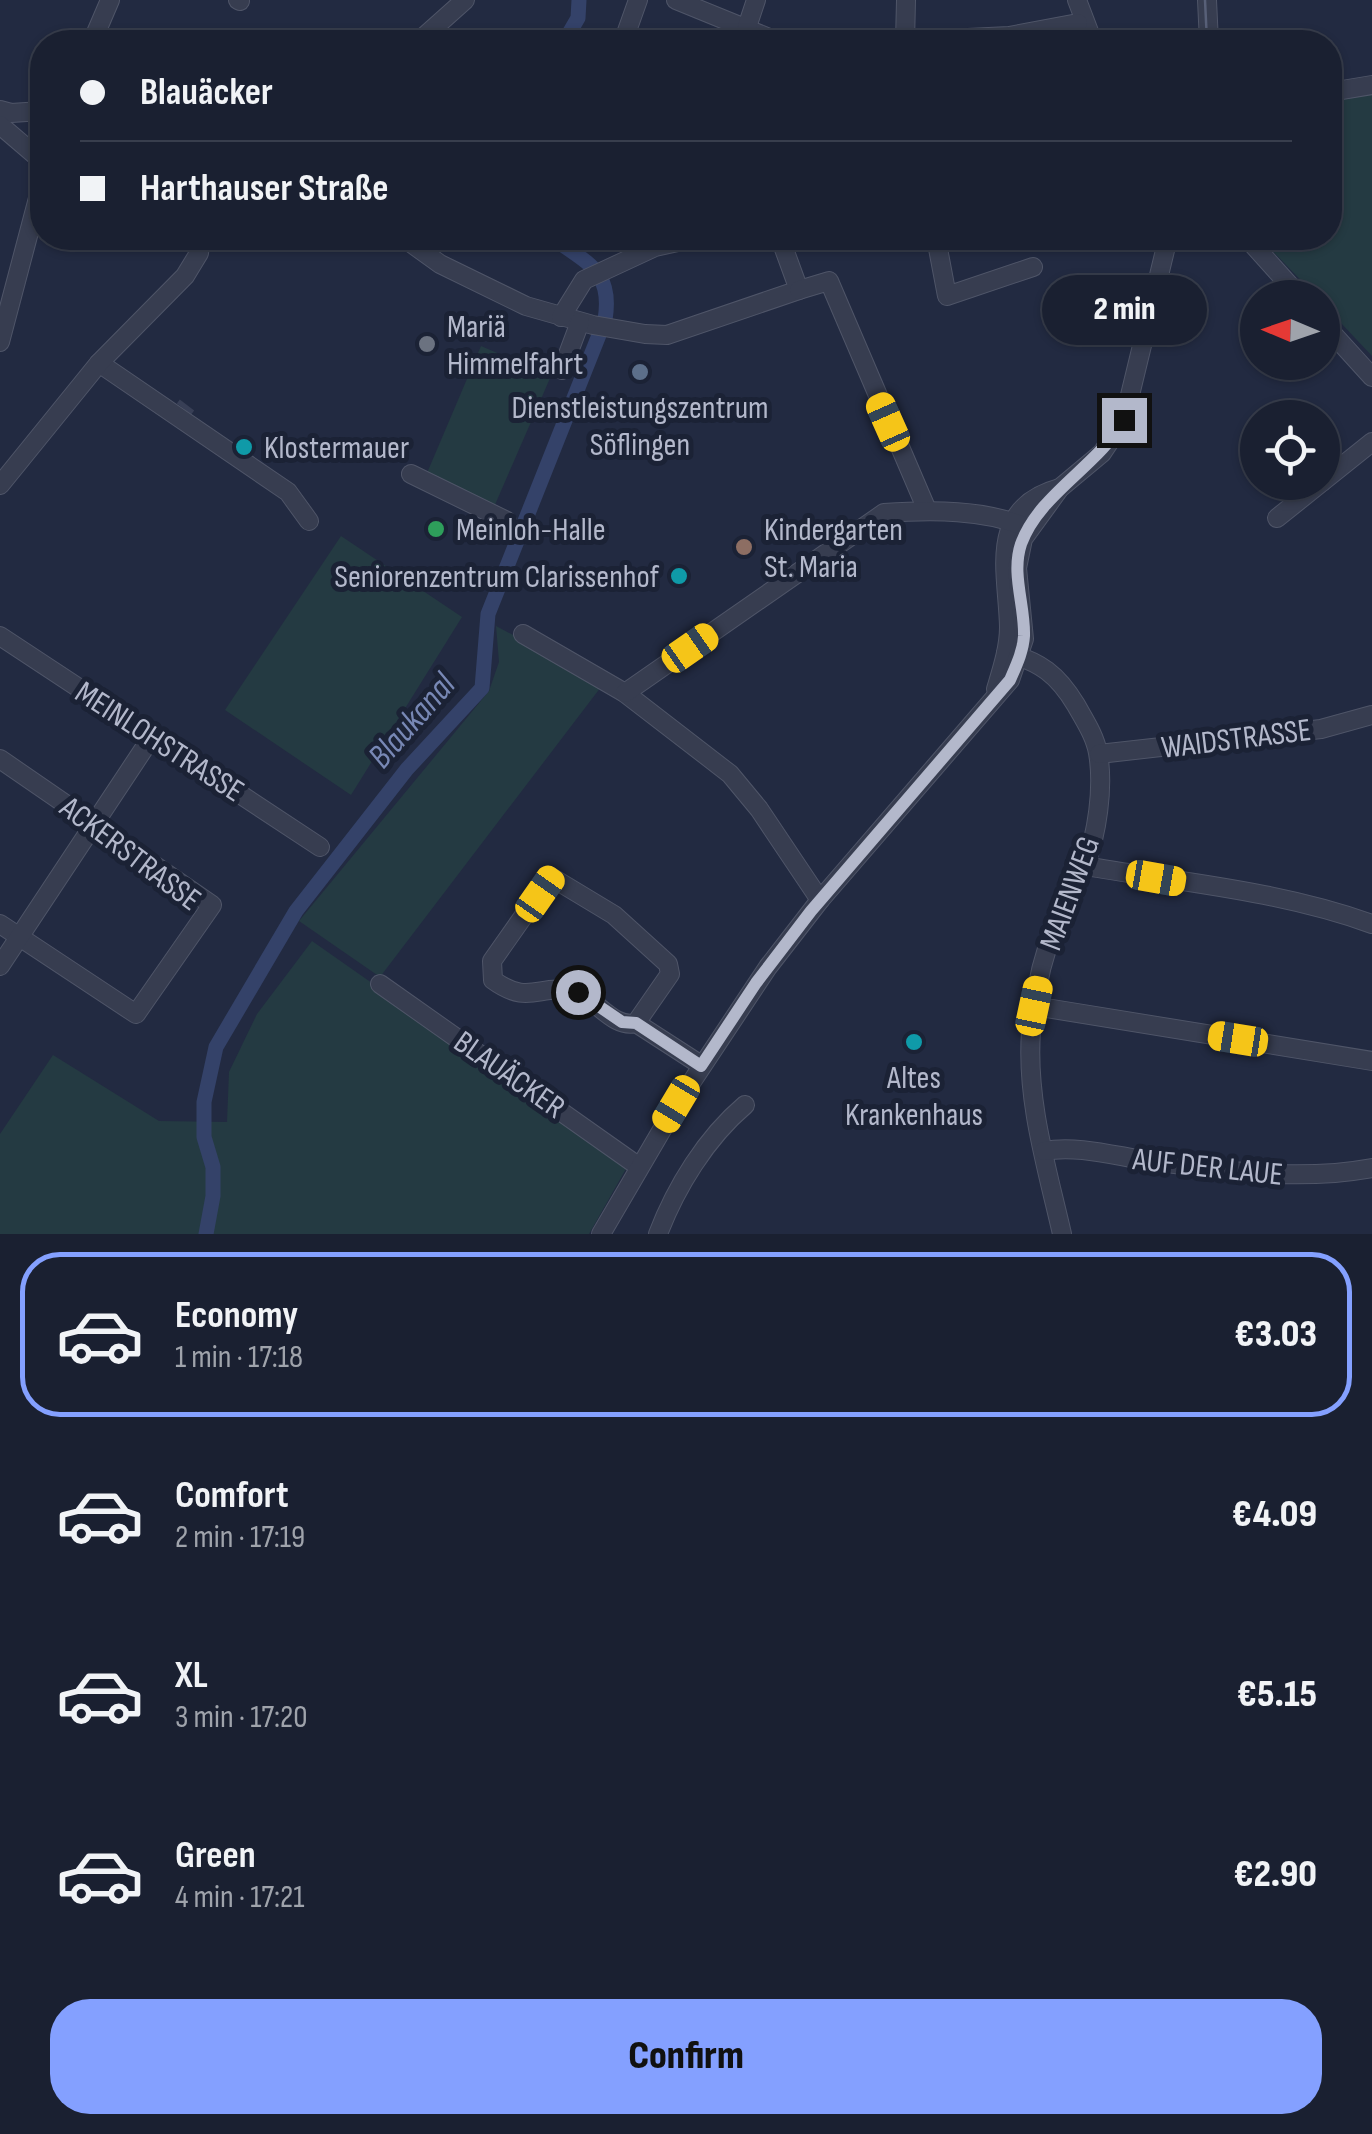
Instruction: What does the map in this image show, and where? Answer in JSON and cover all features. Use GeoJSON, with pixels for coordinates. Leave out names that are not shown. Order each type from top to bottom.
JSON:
{"type":"FeatureCollection","features":[{"type":"Feature","properties":{"kind":"street"},"geometry":{"type":"LineString","coordinates":[[97,30],[110,0]]}},
{"type":"Feature","properties":{"kind":"street"},"geometry":{"type":"LineString","coordinates":[[431,30],[465,0]]}},
{"type":"Feature","properties":{"kind":"street"},"geometry":{"type":"LineString","coordinates":[[627,30],[638,0]]}},
{"type":"Feature","properties":{"kind":"street"},"geometry":{"type":"LineString","coordinates":[[676,0],[753,30]]}},
{"type":"Feature","properties":{"kind":"street"},"geometry":{"type":"LineString","coordinates":[[747,27],[756,0]]}},
{"type":"Feature","properties":{"kind":"street"},"geometry":{"type":"LineString","coordinates":[[906,0],[906,30]]}},
{"type":"Feature","properties":{"kind":"street"},"geometry":{"type":"LineString","coordinates":[[1075,0],[1080,30]]}},
{"type":"Feature","properties":{"kind":"street"},"geometry":{"type":"LineString","coordinates":[[1075,0],[1088,30]]}},
{"type":"Feature","properties":{"kind":"street"},"geometry":{"type":"LineString","coordinates":[[1208,0],[1209,30]]}},
{"type":"Feature","properties":{"kind":"street"},"geometry":{"type":"LineString","coordinates":[[1342,90],[1372,85]]}},
{"type":"Feature","properties":{"kind":"street"},"geometry":{"type":"LineString","coordinates":[[0,110],[30,111]]}},
{"type":"Feature","properties":{"kind":"street"},"geometry":{"type":"LineString","coordinates":[[0,126],[30,152]]}},
{"type":"Feature","properties":{"kind":"street"},"geometry":{"type":"LineString","coordinates":[[0,342],[30,229]]}},
{"type":"Feature","properties":{"kind":"street"},"geometry":{"type":"LineString","coordinates":[[0,486],[99,363],[185,276],[200,250]]}},
{"type":"Feature","properties":{"kind":"street"},"geometry":{"type":"LineString","coordinates":[[421,250],[440,264],[526,306],[578,321],[666,335],[828,281],[927,510]]}},
{"type":"Feature","properties":{"kind":"street"},"geometry":{"type":"LineString","coordinates":[[562,370],[578,321],[584,280],[637,250]]}},
{"type":"Feature","properties":{"kind":"street"},"geometry":{"type":"LineString","coordinates":[[784,250],[799,290]]}},
{"type":"Feature","properties":{"kind":"street"},"geometry":{"type":"LineString","coordinates":[[938,250],[947,296],[1033,266]]}},
{"type":"Feature","properties":{"kind":"street"},"geometry":{"type":"LineString","coordinates":[[600,1234],[701,1066],[774,972],[820,900],[1010,680],[1013,655],[1024,639],[1017,568],[1022,525],[1102,452],[1124,420],[1165,250]]}},
{"type":"Feature","properties":{"kind":"street"},"geometry":{"type":"LineString","coordinates":[[1257,250],[1284,280]]}},
{"type":"Feature","properties":{"kind":"street"},"geometry":{"type":"LineString","coordinates":[[1340,342],[1372,377]]}},
{"type":"Feature","properties":{"kind":"street"},"geometry":{"type":"LineString","coordinates":[[99,363],[182,413],[288,492],[310,521]]}},
{"type":"Feature","properties":{"kind":"street"},"geometry":{"type":"LineString","coordinates":[[1340,468],[1372,442]]}},
{"type":"Feature","properties":{"kind":"street"},"geometry":{"type":"LineString","coordinates":[[411,474],[506,520]]}},
{"type":"Feature","properties":{"kind":"street"},"geometry":{"type":"LineString","coordinates":[[1277,518],[1300,500]]}},
{"type":"Feature","properties":{"kind":"street"},"geometry":{"type":"LineString","coordinates":[[625,693],[884,513],[927,510],[1022,525]]}},
{"type":"Feature","properties":{"kind":"street"},"geometry":{"type":"LineString","coordinates":[[523,634],[625,693],[730,774],[760,809],[820,900]]}},
{"type":"Feature","properties":{"kind":"street","name":"MEINLOHSTRASSE"},"geometry":{"type":"LineString","coordinates":[[0,636],[320,847]]}},
{"type":"Feature","properties":{"kind":"street","name":"MAIENWEG"},"geometry":{"type":"LineString","coordinates":[[1013,655],[1046,667],[1064,684],[1092,734],[1098,754],[1098,803],[1085,866],[1057,919],[1034,1006],[1030,1086],[1062,1234]]}},
{"type":"Feature","properties":{"kind":"street","name":"WAIDSTRASSE"},"geometry":{"type":"LineString","coordinates":[[1098,754],[1321,728],[1372,716]]}},
{"type":"Feature","properties":{"kind":"street"},"geometry":{"type":"LineString","coordinates":[[0,966],[153,735]]}},
{"type":"Feature","properties":{"kind":"street","name":"ACKERSTRASSE"},"geometry":{"type":"LineString","coordinates":[[0,759],[212,905],[136,1014],[20,937]]}},
{"type":"Feature","properties":{"kind":"street"},"geometry":{"type":"LineString","coordinates":[[1085,866],[1334,910],[1372,924]]}},
{"type":"Feature","properties":{"kind":"street","name":"BLAUÄCKER"},"geometry":{"type":"LineString","coordinates":[[636,1023],[670,974],[668,964],[614,915],[551,877],[492,961],[493,980],[519,995],[578,992],[622,1022],[636,1023],[701,1066]]}},
{"type":"Feature","properties":{"kind":"street"},"geometry":{"type":"LineString","coordinates":[[0,924],[20,937]]}},
{"type":"Feature","properties":{"kind":"street","name":"BLAUÄCKER"},"geometry":{"type":"LineString","coordinates":[[380,984],[638,1166]]}},
{"type":"Feature","properties":{"kind":"street"},"geometry":{"type":"LineString","coordinates":[[1034,1006],[1372,1062]]}},
{"type":"Feature","properties":{"kind":"street"},"geometry":{"type":"LineString","coordinates":[[658,1234],[674,1195],[726,1122],[745,1105]]}},
{"type":"Feature","properties":{"kind":"street","name":"AUF DER LAUE"},"geometry":{"type":"LineString","coordinates":[[1044,1151],[1076,1150],[1252,1174],[1371,1173]]}},
{"type":"Feature","properties":{"kind":"shaded area"},"geometry":{"type":"Polygon","coordinates":[[[1372,94],[1372,356],[1340,322],[1340,280],[1301,280],[1272,250],[1342,250],[1342,100],[1372,94]]]}},
{"type":"Feature","properties":{"kind":"shaded area"},"geometry":{"type":"Polygon","coordinates":[[[481,346],[551,376],[494,507],[427,473],[481,346]]]}},
{"type":"Feature","properties":{"kind":"shaded area"},"geometry":{"type":"Polygon","coordinates":[[[341,536],[462,617],[351,795],[225,710],[341,536]]]}},
{"type":"Feature","properties":{"kind":"shaded area"},"geometry":{"type":"Polygon","coordinates":[[[496,626],[604,683],[380,977],[299,921],[489,691],[499,662],[496,626]]]}},
{"type":"Feature","properties":{"kind":"shaded area"},"geometry":{"type":"Polygon","coordinates":[[[312,941],[583,1131],[627,1167],[589,1234],[0,1234],[0,1134],[53,1055],[159,1121],[227,1122],[229,1072],[257,1014],[312,941]]]}},
{"type":"Feature","properties":{"kind":"waterway","name":"Blaukanal"},"geometry":{"type":"LineString","coordinates":[[571,30],[578,18],[579,0]]}},
{"type":"Feature","properties":{"kind":"waterway","name":"Blaukanal"},"geometry":{"type":"LineString","coordinates":[[206,1234],[213,1196],[213,1167],[204,1137],[204,1102],[216,1047],[296,911],[407,769],[482,688],[488,614],[605,320],[601,279],[570,250]]}},
{"type":"Feature","properties":{"kind":"tunnel"},"geometry":{"type":"LineString","coordinates":[[184,409],[187,405]]}},
{"type":"Feature","properties":{"kind":"tram line"},"geometry":{"type":"LineString","coordinates":[[1205,0],[1206,30]]}},
{"type":"Feature","properties":{"kind":"place","name":"Mariä Himmelfahrt"},"geometry":{"type":"Point","coordinates":[427,344]}},
{"type":"Feature","properties":{"kind":"place","name":"Dienstleistungszentrum Söflingen"},"geometry":{"type":"Point","coordinates":[640,372]}},
{"type":"Feature","properties":{"kind":"place","name":"Klostermauer"},"geometry":{"type":"Point","coordinates":[244,447]}},
{"type":"Feature","properties":{"kind":"place","name":"Meinloh-Halle"},"geometry":{"type":"Point","coordinates":[436,529]}},
{"type":"Feature","properties":{"kind":"place","name":"Kindergarten St. Maria"},"geometry":{"type":"Point","coordinates":[744,547]}},
{"type":"Feature","properties":{"kind":"place","name":"Seniorenzentrum Clarissenhof"},"geometry":{"type":"Point","coordinates":[679,576]}},
{"type":"Feature","properties":{"kind":"place","name":"Altes Krankenhaus"},"geometry":{"type":"Point","coordinates":[914,1042]}},
{"type":"Feature","properties":{"kind":"route"},"geometry":{"type":"LineString","coordinates":[[578,992],[627,1025],[636,1023],[701,1066],[756,983],[811,911],[1010,680],[1024,639],[1017,568],[1028,528],[1060,488],[1102,452],[1124,420]]}}]}
